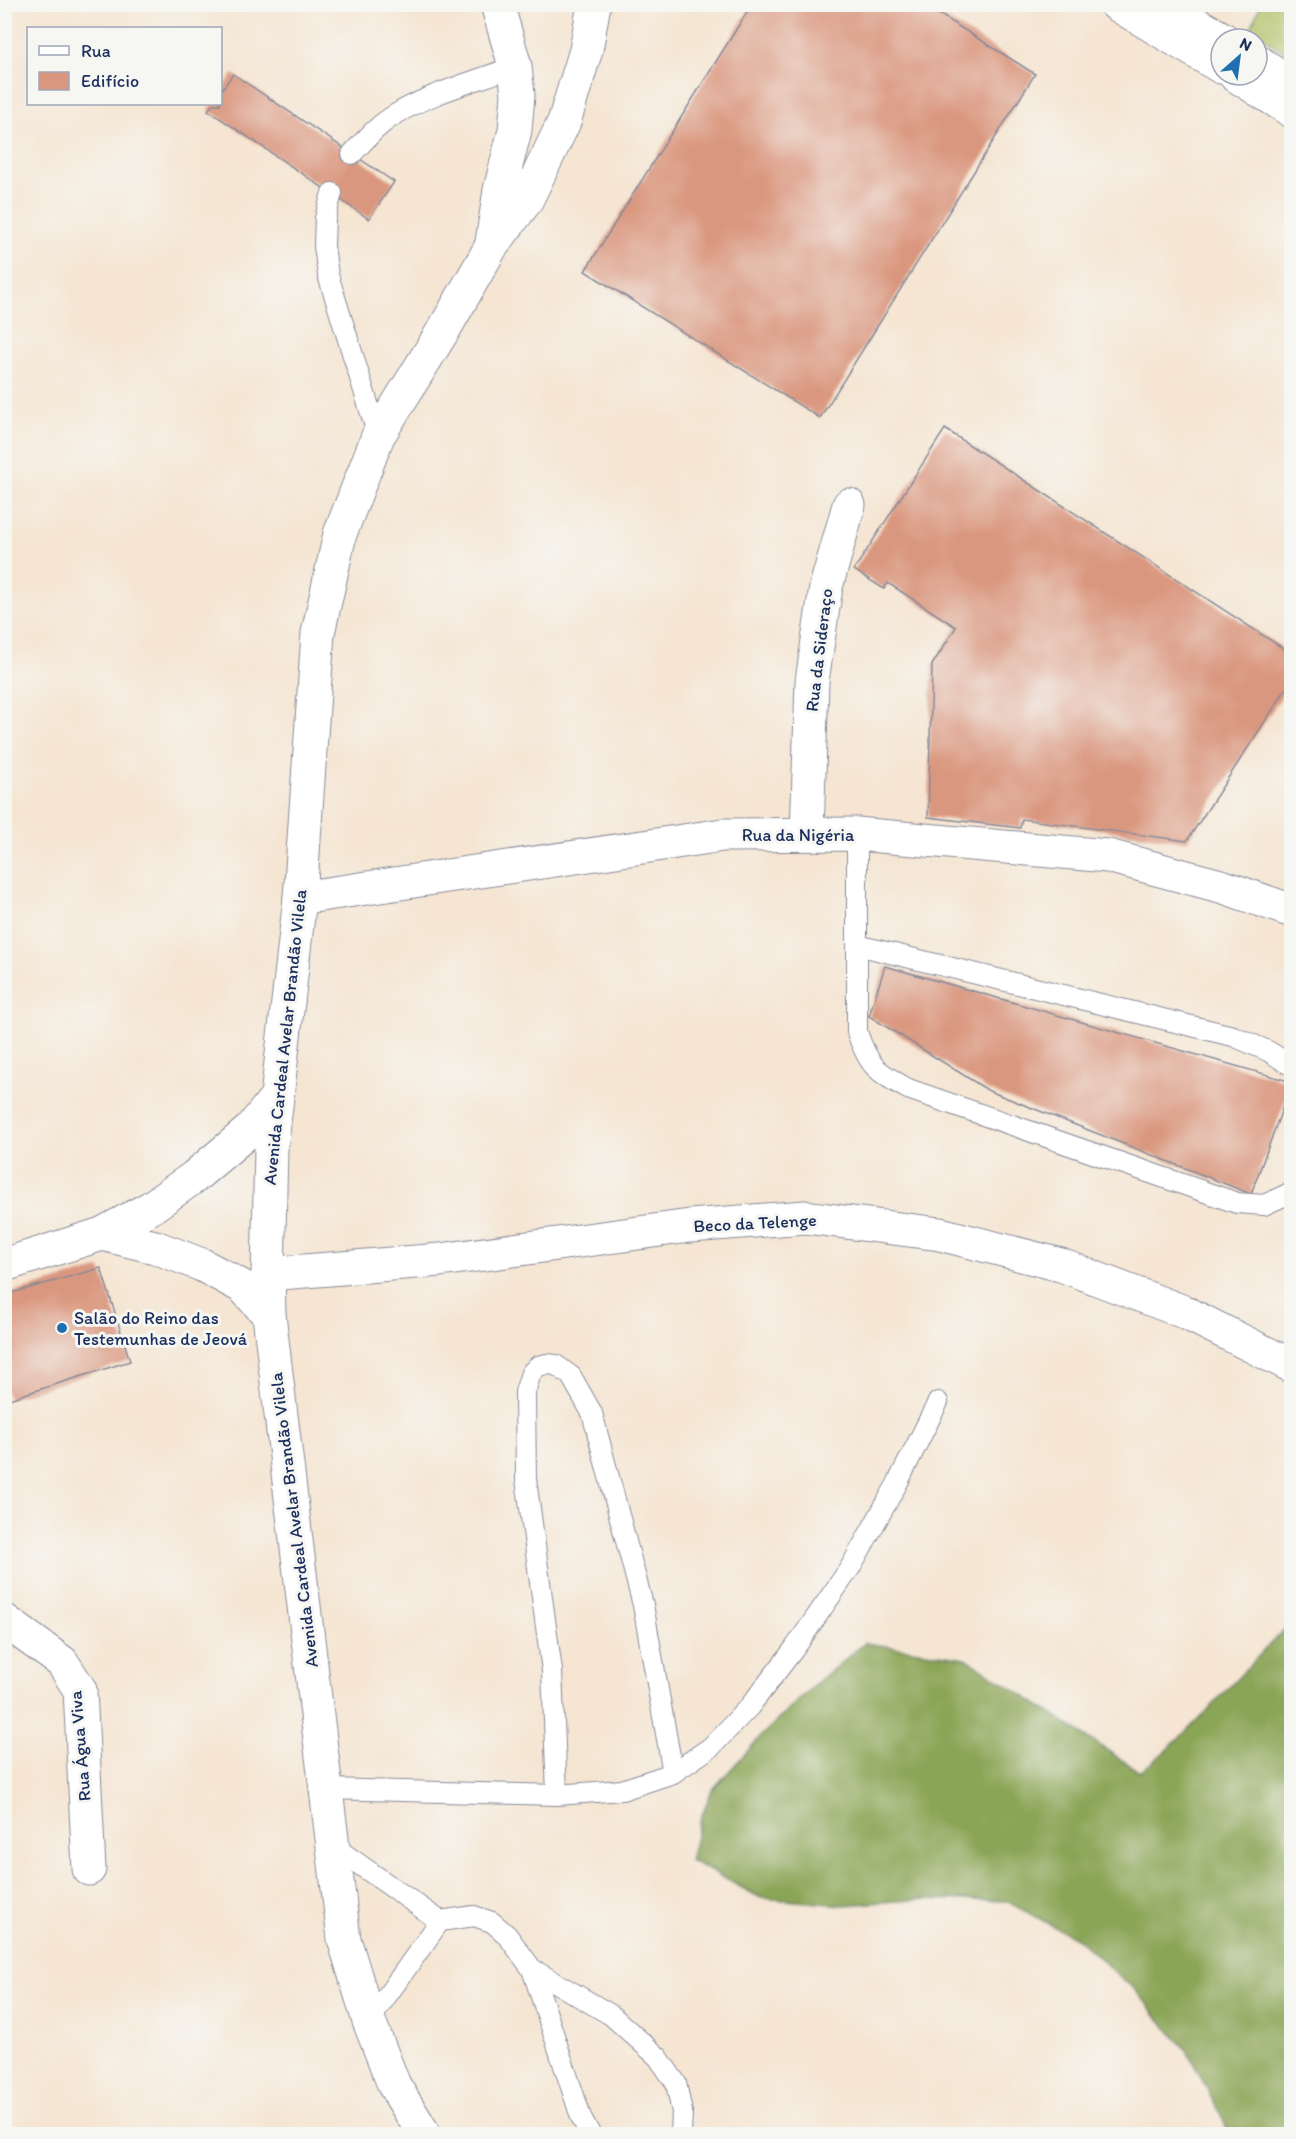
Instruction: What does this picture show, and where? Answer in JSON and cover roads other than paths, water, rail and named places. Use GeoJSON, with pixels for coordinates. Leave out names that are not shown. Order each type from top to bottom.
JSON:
{"type":"FeatureCollection","features":[{"type":"Feature","properties":{"kind":"street","name":"Avenida Cardeal Avelar Brandão Vilela"},"geometry":{"type":"LineString","coordinates":[[491,247],[500,190],[515,130],[518,95],[515,66],[497,4]]}},
{"type":"Feature","properties":{"kind":"street","name":"Avenida Cardeal Avelar Brandão Vilela"},"geometry":{"type":"LineString","coordinates":[[424,2134],[394,2085],[369,2021],[344,1939],[269,1315],[271,1149],[300,898],[318,633],[340,534],[378,436],[446,326],[491,247],[526,201],[564,122],[586,50],[594,4]]}},
{"type":"Feature","properties":{"kind":"street"},"geometry":{"type":"LineString","coordinates":[[1116,4],[1209,60]]}},
{"type":"Feature","properties":{"kind":"street"},"geometry":{"type":"LineString","coordinates":[[1162,4],[1209,31]]}},
{"type":"Feature","properties":{"kind":"street"},"geometry":{"type":"LineString","coordinates":[[1269,69],[1292,84]]}},
{"type":"Feature","properties":{"kind":"street"},"geometry":{"type":"LineString","coordinates":[[1254,87],[1292,111]]}},
{"type":"Feature","properties":{"kind":"street","name":"Rua da Sideraço"},"geometry":{"type":"LineString","coordinates":[[807,834],[812,681],[826,588],[849,505]]}},
{"type":"Feature","properties":{"kind":"street","name":"Rua da Nigéria"},"geometry":{"type":"LineString","coordinates":[[300,898],[723,835],[857,834],[1108,856],[1224,887],[1292,911]]}},
{"type":"Feature","properties":{"kind":"street"},"geometry":{"type":"LineString","coordinates":[[4,1265],[102,1234],[150,1208],[194,1177],[251,1129],[277,1096]]}},
{"type":"Feature","properties":{"kind":"street","name":"Beco da Telenge"},"geometry":{"type":"LineString","coordinates":[[268,1274],[440,1260],[690,1226],[805,1217],[940,1234],[1061,1265],[1184,1312],[1292,1366]]}},
{"type":"Feature","properties":{"kind":"street"},"geometry":{"type":"LineString","coordinates":[[102,1234],[155,1247],[202,1265],[243,1287],[269,1315]]}},
{"type":"Feature","properties":{"kind":"street","name":"Rua Água Viva"},"geometry":{"type":"LineString","coordinates":[[4,1620],[62,1662],[80,1690],[89,1869]]}},
{"type":"Feature","properties":{"kind":"lane"},"geometry":{"type":"LineString","coordinates":[[352,154],[369,135],[393,116],[416,103],[515,66]]}},
{"type":"Feature","properties":{"kind":"lane"},"geometry":{"type":"LineString","coordinates":[[332,193],[325,218],[324,246],[328,275],[378,436]]}},
{"type":"Feature","properties":{"kind":"lane"},"geometry":{"type":"LineString","coordinates":[[857,834],[857,1032],[865,1056],[882,1074],[908,1089],[1237,1203],[1264,1205],[1292,1192]]}},
{"type":"Feature","properties":{"kind":"lane"},"geometry":{"type":"LineString","coordinates":[[857,945],[1233,1036],[1292,1066]]}},
{"type":"Feature","properties":{"kind":"lane"},"geometry":{"type":"LineString","coordinates":[[558,1795],[552,1671],[526,1479],[525,1392],[531,1373],[538,1366],[547,1364],[556,1365],[571,1376],[592,1413],[643,1605],[673,1773]]}},
{"type":"Feature","properties":{"kind":"lane"},"geometry":{"type":"LineString","coordinates":[[326,1789],[558,1795],[622,1790],[673,1773],[711,1747],[750,1706],[794,1649],[850,1568],[897,1484],[938,1402]]}},
{"type":"Feature","properties":{"kind":"lane"},"geometry":{"type":"LineString","coordinates":[[333,1846],[440,1922]]}},
{"type":"Feature","properties":{"kind":"lane"},"geometry":{"type":"LineString","coordinates":[[369,2021],[440,1922],[474,1916],[492,1922],[507,1935],[532,1969],[581,2117],[590,2134]]}},
{"type":"Feature","properties":{"kind":"lane"},"geometry":{"type":"LineString","coordinates":[[532,1969],[611,2015],[658,2056],[676,2083],[682,2112],[681,2134]]}},
{"type":"Feature","properties":{"kind":"place","name":"Salão do Reino das Testemunhas de Jeová"},"geometry":{"type":"Point","coordinates":[62,1328]}}]}
